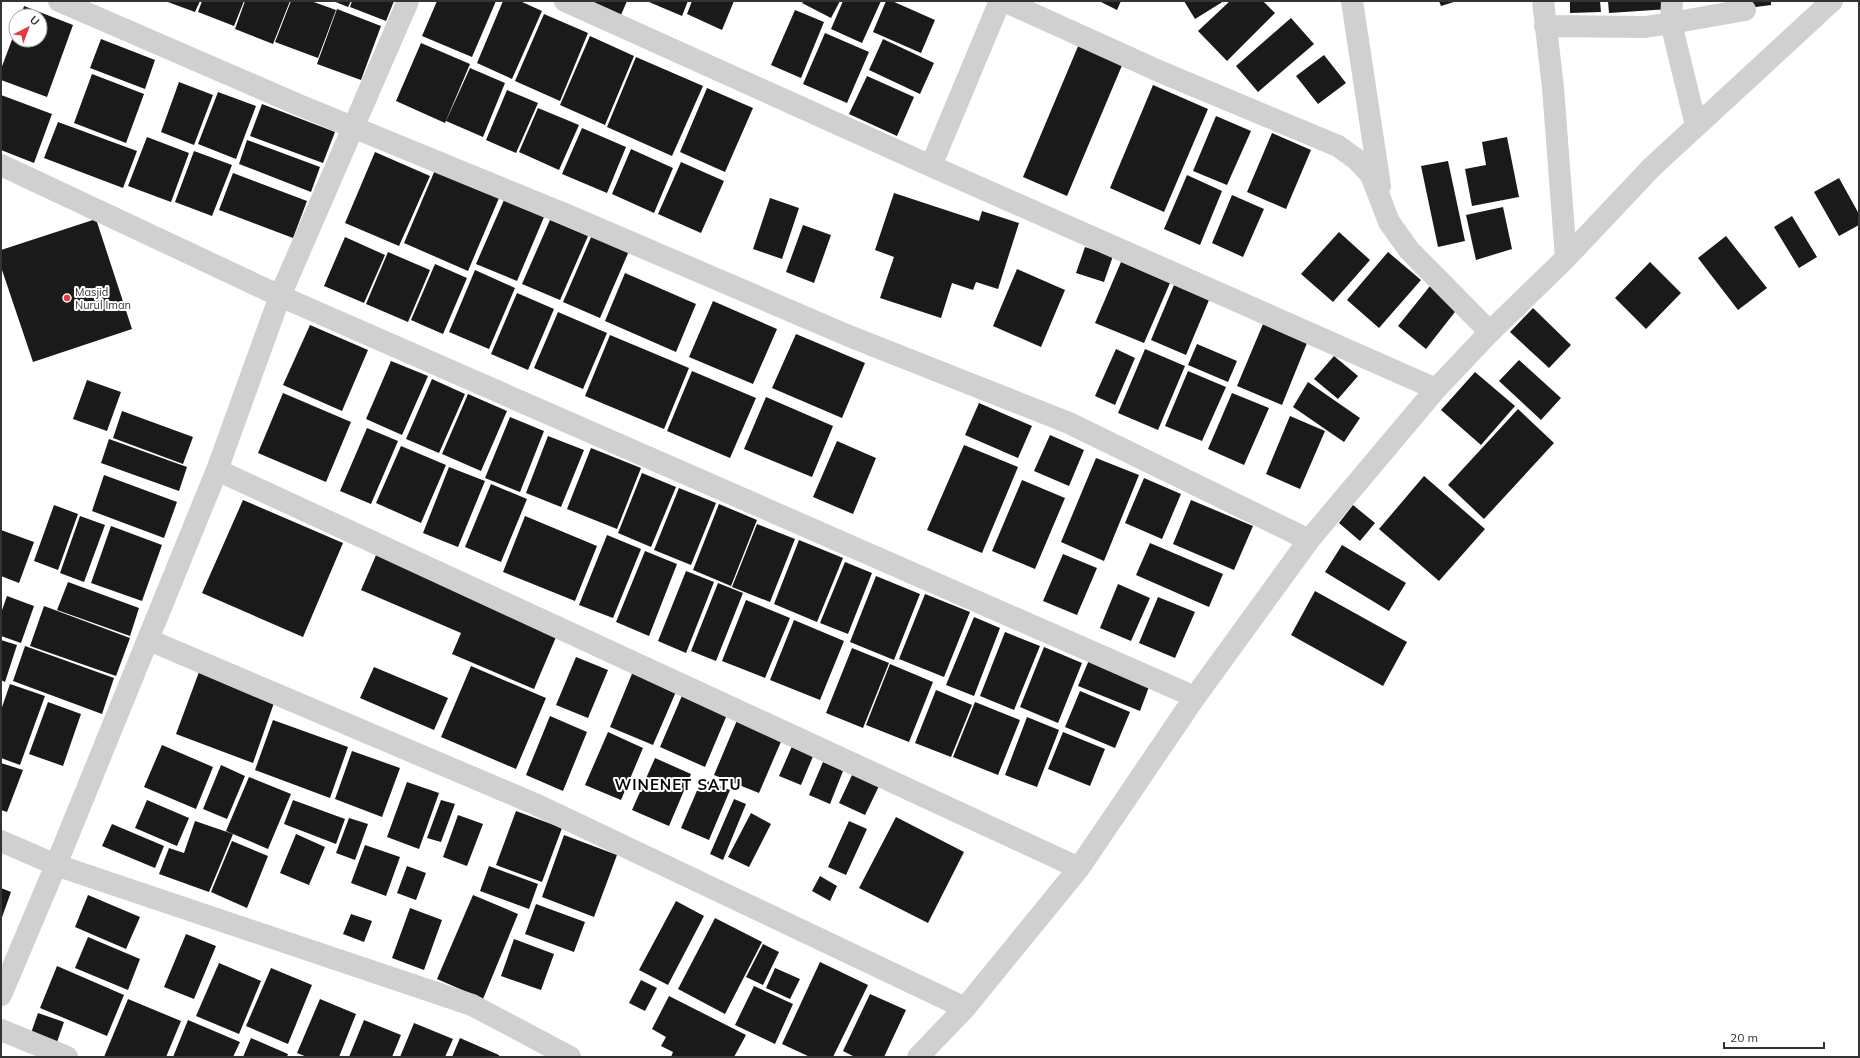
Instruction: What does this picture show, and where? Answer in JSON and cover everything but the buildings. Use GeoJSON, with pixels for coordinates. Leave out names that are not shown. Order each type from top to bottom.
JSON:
{"type":"FeatureCollection","features":[{"type":"Feature","properties":{"kind":"street"},"geometry":{"type":"LineString","coordinates":[[59,1],[353,128],[568,215],[849,336],[1069,423],[1309,540]]}},
{"type":"Feature","properties":{"kind":"street"},"geometry":{"type":"LineString","coordinates":[[1,995],[56,865],[217,470],[280,296],[408,1]]}},
{"type":"Feature","properties":{"kind":"street"},"geometry":{"type":"LineString","coordinates":[[565,1],[931,166],[1436,389]]}},
{"type":"Feature","properties":{"kind":"street"},"geometry":{"type":"LineString","coordinates":[[931,166],[1000,1]]}},
{"type":"Feature","properties":{"kind":"street"},"geometry":{"type":"LineString","coordinates":[[1004,1],[1161,72],[1338,146],[1356,159],[1371,175],[1389,222],[1409,250],[1490,332]]}},
{"type":"Feature","properties":{"kind":"street"},"geometry":{"type":"LineString","coordinates":[[1352,1],[1383,205]]}},
{"type":"Feature","properties":{"kind":"street"},"geometry":{"type":"LineString","coordinates":[[1543,1],[1553,88],[1566,258]]}},
{"type":"Feature","properties":{"kind":"street"},"geometry":{"type":"LineString","coordinates":[[1672,1],[1671,23],[1696,126]]}},
{"type":"Feature","properties":{"kind":"street"},"geometry":{"type":"LineString","coordinates":[[918,1057],[965,1008],[1079,868],[1195,697],[1309,540],[1436,389],[1490,332],[1566,258],[1652,168],[1832,1]]}},
{"type":"Feature","properties":{"kind":"street"},"geometry":{"type":"LineString","coordinates":[[1545,26],[1645,27],[1745,10]]}},
{"type":"Feature","properties":{"kind":"street"},"geometry":{"type":"LineString","coordinates":[[1,165],[280,296],[1195,697]]}},
{"type":"Feature","properties":{"kind":"street"},"geometry":{"type":"LineString","coordinates":[[217,470],[1079,868]]}},
{"type":"Feature","properties":{"kind":"street"},"geometry":{"type":"LineString","coordinates":[[148,640],[536,804],[965,1008]]}},
{"type":"Feature","properties":{"kind":"street"},"geometry":{"type":"LineString","coordinates":[[1,841],[56,865],[472,1005],[570,1057]]}},
{"type":"Feature","properties":{"kind":"street"},"geometry":{"type":"LineString","coordinates":[[1,1030],[67,1057]]}},
{"type":"Feature","properties":{"kind":"place","name":"Masjid Nurul Iman"},"geometry":{"type":"Point","coordinates":[67,298]}},
{"type":"Feature","properties":{"kind":"district","name":"WINENET SATU"},"geometry":{"type":"Point","coordinates":[678,784]}}]}
